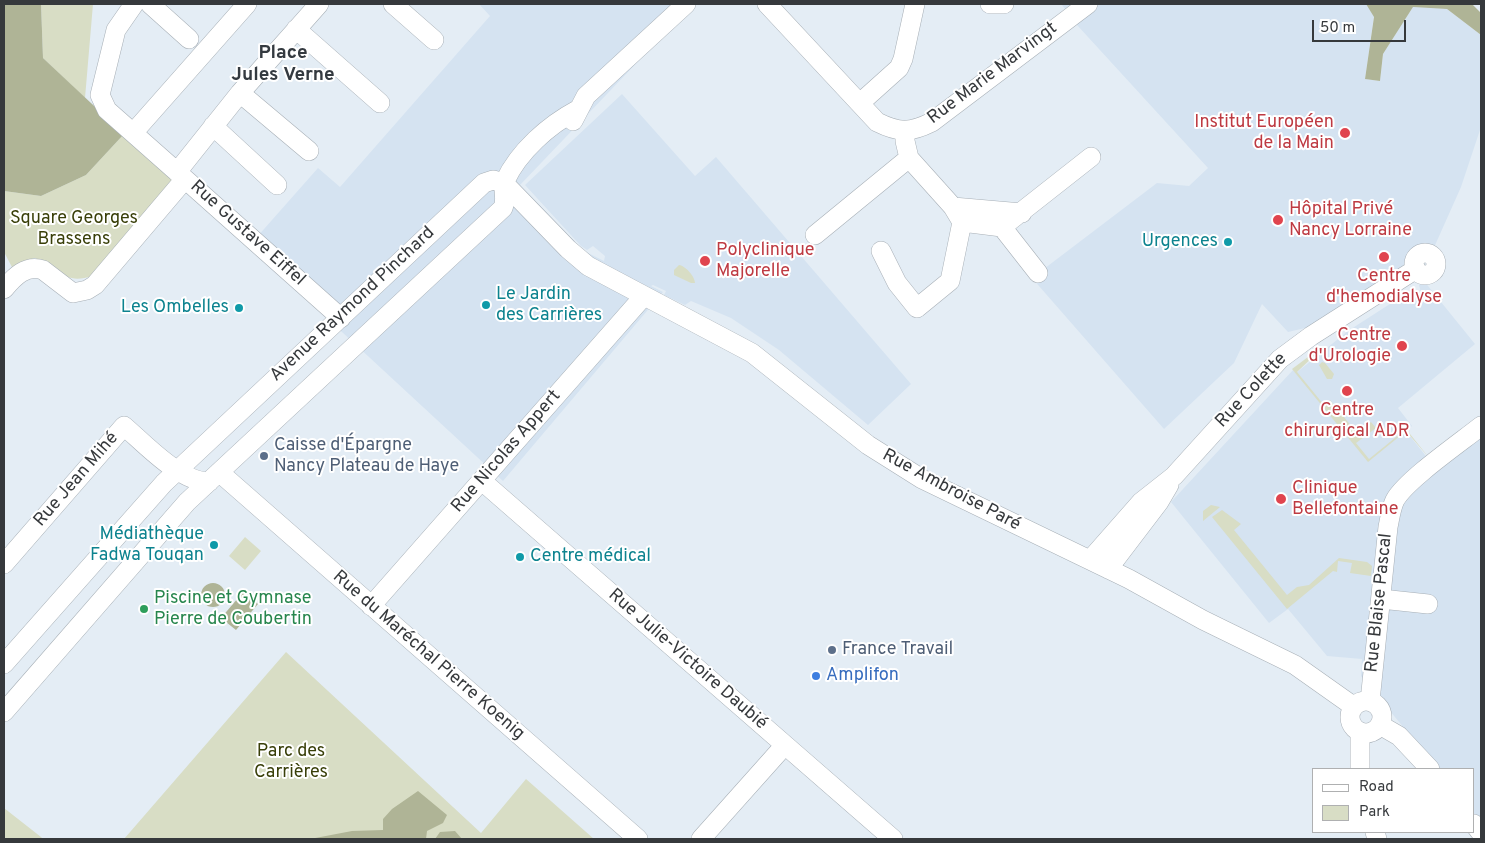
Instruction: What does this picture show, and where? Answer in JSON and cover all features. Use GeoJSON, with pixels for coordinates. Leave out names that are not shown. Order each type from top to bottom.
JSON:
{"type":"FeatureCollection","features":[{"type":"Feature","properties":{"kind":"street"},"geometry":{"type":"LineString","coordinates":[[134,4],[116,30],[100,95],[107,110],[181,176],[213,126],[240,92],[319,4]]}},
{"type":"Feature","properties":{"kind":"street"},"geometry":{"type":"LineString","coordinates":[[150,4],[189,39]]}},
{"type":"Feature","properties":{"kind":"street"},"geometry":{"type":"LineString","coordinates":[[133,133],[247,4]]}},
{"type":"Feature","properties":{"kind":"street"},"geometry":{"type":"LineString","coordinates":[[393,4],[434,40]]}},
{"type":"Feature","properties":{"kind":"street","name":"Avenue Raymond Pinchard"},"geometry":{"type":"LineString","coordinates":[[4,664],[139,509],[178,469],[484,183],[492,180],[504,183],[526,168],[569,127],[586,96],[686,4]]}},
{"type":"Feature","properties":{"kind":"street","name":"Rue Marie Marvingt"},"geometry":{"type":"LineString","coordinates":[[767,4],[877,122],[892,130],[905,131],[920,128],[932,122],[1088,4]]}},
{"type":"Feature","properties":{"kind":"street"},"geometry":{"type":"LineString","coordinates":[[860,103],[899,68],[915,4]]}},
{"type":"Feature","properties":{"kind":"street"},"geometry":{"type":"LineString","coordinates":[[990,4],[1004,4]]}},
{"type":"Feature","properties":{"kind":"street"},"geometry":{"type":"LineString","coordinates":[[296,29],[380,103]]}},
{"type":"Feature","properties":{"kind":"street"},"geometry":{"type":"LineString","coordinates":[[240,92],[309,151]]}},
{"type":"Feature","properties":{"kind":"street"},"geometry":{"type":"LineString","coordinates":[[213,126],[277,185]]}},
{"type":"Feature","properties":{"kind":"street"},"geometry":{"type":"LineString","coordinates":[[905,131],[909,158],[958,214],[1002,227],[1038,273]]}},
{"type":"Feature","properties":{"kind":"street"},"geometry":{"type":"LineString","coordinates":[[1002,227],[1091,157]]}},
{"type":"Feature","properties":{"kind":"street"},"geometry":{"type":"LineString","coordinates":[[815,235],[909,158]]}},
{"type":"Feature","properties":{"kind":"street","name":"Rue Gustave Eiffel"},"geometry":{"type":"LineString","coordinates":[[4,289],[23,271],[37,268],[43,270],[73,293],[87,290],[95,284],[181,176],[340,318]]}},
{"type":"Feature","properties":{"kind":"street","name":"Avenue Raymond Pinchard"},"geometry":{"type":"LineString","coordinates":[[4,712],[187,502],[492,219],[505,202],[504,183]]}},
{"type":"Feature","properties":{"kind":"street","name":"Rue Ambroise Paré"},"geometry":{"type":"LineString","coordinates":[[504,183],[578,258],[643,297],[725,337],[752,354],[779,373],[853,434],[892,462],[1011,524],[1108,569],[1295,666],[1362,704]]}},
{"type":"Feature","properties":{"kind":"street"},"geometry":{"type":"LineString","coordinates":[[958,214],[1022,213]]}},
{"type":"Feature","properties":{"kind":"street"},"geometry":{"type":"LineString","coordinates":[[881,251],[897,283],[917,308],[950,281],[958,214]]}},
{"type":"Feature","properties":{"kind":"street","name":"Rue Colette"},"geometry":{"type":"LineString","coordinates":[[1090,560],[1141,502],[1174,476],[1280,359],[1330,324],[1416,270]]}},
{"type":"Feature","properties":{"kind":"street","name":"Rue Nicolas Appert"},"geometry":{"type":"LineString","coordinates":[[371,606],[643,297]]}},
{"type":"Feature","properties":{"kind":"street","name":"Rue Jean Mihé"},"geometry":{"type":"LineString","coordinates":[[4,564],[124,426],[168,464],[178,469]]}},
{"type":"Feature","properties":{"kind":"street","name":"Rue Blaise Pascal"},"geometry":{"type":"LineString","coordinates":[[1362,704],[1381,599],[1388,527],[1396,498],[1415,479],[1481,426]]}},
{"type":"Feature","properties":{"kind":"street"},"geometry":{"type":"LineString","coordinates":[[178,469],[199,482],[219,472],[227,453],[222,447],[207,441]]}},
{"type":"Feature","properties":{"kind":"street","name":"Rue du Maréchal Pierre Koenig"},"geometry":{"type":"LineString","coordinates":[[219,472],[638,839]]}},
{"type":"Feature","properties":{"kind":"street","name":"Rue Colette"},"geometry":{"type":"LineString","coordinates":[[1108,569],[1159,502],[1174,476]]}},
{"type":"Feature","properties":{"kind":"street","name":"Rue Julie-Victoire Daubié"},"geometry":{"type":"LineString","coordinates":[[482,481],[893,839]]}},
{"type":"Feature","properties":{"kind":"street"},"geometry":{"type":"LineString","coordinates":[[1381,599],[1428,604]]}},
{"type":"Feature","properties":{"kind":"street"},"geometry":{"type":"LineString","coordinates":[[1360,732],[1372,732],[1380,725],[1381,710],[1362,704],[1350,721],[1360,732],[1360,768]]}},
{"type":"Feature","properties":{"kind":"street"},"geometry":{"type":"LineString","coordinates":[[1380,725],[1398,736],[1429,768]]}},
{"type":"Feature","properties":{"kind":"street"},"geometry":{"type":"LineString","coordinates":[[701,839],[784,746]]}},
{"type":"Feature","properties":{"kind":"shaded area"},"geometry":{"type":"Polygon","coordinates":[[[479,4],[693,4],[520,185],[584,251],[604,261],[605,256],[593,246],[587,250],[581,246],[525,185],[622,94],[695,176],[716,157],[911,384],[868,425],[779,350],[731,318],[691,301],[685,305],[664,295],[666,291],[653,285],[651,286],[663,292],[503,481],[249,246],[318,168],[340,187],[490,16],[479,4]]]}},
{"type":"Feature","properties":{"kind":"shaded area","name":"Hôpital Privé Nancy Lorraine"},"geometry":{"type":"Polygon","coordinates":[[[1366,4],[1374,16],[1365,79],[1380,81],[1383,54],[1413,7],[1447,9],[1481,35],[1481,127],[1461,187],[1432,252],[1318,325],[1288,332],[1262,304],[1234,363],[1164,429],[1032,278],[1157,183],[1189,186],[1208,168],[1077,25],[1062,5],[1366,4]]]}},
{"type":"Feature","properties":{"kind":"shaded area"},"geometry":{"type":"Polygon","coordinates":[[[1424,281],[1475,344],[1398,408],[1412,426],[1406,431],[1429,460],[1481,417],[1481,823],[1475,815],[1475,768],[1437,768],[1361,676],[1362,659],[1327,656],[1288,609],[1269,623],[1171,502],[1293,370],[1296,373],[1348,331],[1410,291],[1412,300],[1421,293],[1419,285],[1424,281]]]}},
{"type":"Feature","properties":{"kind":"green space"},"geometry":{"type":"Polygon","coordinates":[[[4,4],[41,4],[43,58],[124,134],[86,175],[41,196],[4,191],[4,4]]]}},
{"type":"Feature","properties":{"kind":"green space"},"geometry":{"type":"Polygon","coordinates":[[[41,4],[93,4],[85,98],[43,58],[41,4]]]}},
{"type":"Feature","properties":{"kind":"green space"},"geometry":{"type":"Polygon","coordinates":[[[1366,4],[1472,4],[1481,13],[1481,35],[1447,9],[1413,7],[1383,54],[1380,81],[1365,79],[1374,17],[1366,4]]]}},
{"type":"Feature","properties":{"kind":"green space","name":"Square Georges Brassens"},"geometry":{"type":"Polygon","coordinates":[[[124,134],[175,181],[92,276],[75,279],[68,277],[35,258],[22,262],[13,269],[4,252],[4,191],[41,196],[86,175],[124,134]]]}},
{"type":"Feature","properties":{"kind":"green space"},"geometry":{"type":"Polygon","coordinates":[[[679,265],[690,272],[695,283],[674,275],[674,270],[679,265]]]}},
{"type":"Feature","properties":{"kind":"green space"},"geometry":{"type":"Polygon","coordinates":[[[1316,351],[1317,353],[1297,372],[1324,405],[1330,400],[1357,433],[1371,422],[1376,428],[1356,443],[1369,459],[1406,429],[1430,459],[1406,431],[1368,462],[1292,369],[1316,351]]]}},
{"type":"Feature","properties":{"kind":"green space"},"geometry":{"type":"Polygon","coordinates":[[[1322,362],[1334,374],[1332,379],[1327,379],[1319,365],[1322,362]]]}},
{"type":"Feature","properties":{"kind":"green space"},"geometry":{"type":"Polygon","coordinates":[[[1211,505],[1220,507],[1203,521],[1203,511],[1211,505]]]}},
{"type":"Feature","properties":{"kind":"green space"},"geometry":{"type":"Polygon","coordinates":[[[1222,510],[1241,524],[1234,530],[1287,595],[1297,587],[1309,585],[1339,558],[1367,562],[1372,566],[1371,576],[1350,573],[1352,563],[1338,561],[1337,572],[1333,571],[1287,609],[1212,517],[1222,510]]]}},
{"type":"Feature","properties":{"kind":"green space"},"geometry":{"type":"Polygon","coordinates":[[[245,537],[261,551],[245,570],[229,556],[245,537]]]}},
{"type":"Feature","properties":{"kind":"green space"},"geometry":{"type":"Polygon","coordinates":[[[213,583],[221,587],[225,595],[221,603],[213,607],[205,603],[201,595],[205,587],[213,583]]]}},
{"type":"Feature","properties":{"kind":"green space"},"geometry":{"type":"Polygon","coordinates":[[[244,591],[258,604],[236,630],[221,618],[244,591]]]}},
{"type":"Feature","properties":{"kind":"green space","name":"Parc des Carrières"},"geometry":{"type":"Polygon","coordinates":[[[286,652],[481,833],[526,779],[594,839],[124,839],[286,652]]]}},
{"type":"Feature","properties":{"kind":"green space"},"geometry":{"type":"Polygon","coordinates":[[[418,791],[447,815],[443,823],[427,831],[426,839],[310,839],[352,831],[383,830],[383,819],[392,809],[418,791]]]}},
{"type":"Feature","properties":{"kind":"green space"},"geometry":{"type":"Polygon","coordinates":[[[4,808],[41,837],[43,839],[4,839],[4,808]]]}},
{"type":"Feature","properties":{"kind":"green space"},"geometry":{"type":"Polygon","coordinates":[[[455,831],[462,839],[435,839],[440,832],[455,831]]]}},
{"type":"Feature","properties":{"kind":"place","name":"Institut Européen de la Main"},"geometry":{"type":"Point","coordinates":[1345,133]}},
{"type":"Feature","properties":{"kind":"place","name":"Hôpital Privé Nancy Lorraine"},"geometry":{"type":"Point","coordinates":[1278,220]}},
{"type":"Feature","properties":{"kind":"place","name":"Urgences"},"geometry":{"type":"Point","coordinates":[1228,242]}},
{"type":"Feature","properties":{"kind":"place","name":"Centre d'hemodialyse"},"geometry":{"type":"Point","coordinates":[1384,257]}},
{"type":"Feature","properties":{"kind":"place","name":"Polyclinique Majorelle"},"geometry":{"type":"Point","coordinates":[705,261]}},
{"type":"Feature","properties":{"kind":"place","name":"Le Jardin des Carrières"},"geometry":{"type":"Point","coordinates":[486,305]}},
{"type":"Feature","properties":{"kind":"place","name":"Les Ombelles"},"geometry":{"type":"Point","coordinates":[239,308]}},
{"type":"Feature","properties":{"kind":"place","name":"Centre d'Urologie"},"geometry":{"type":"Point","coordinates":[1402,346]}},
{"type":"Feature","properties":{"kind":"place","name":"Centre chirurgical ADR"},"geometry":{"type":"Point","coordinates":[1347,391]}},
{"type":"Feature","properties":{"kind":"place","name":"Caisse d'Épargne Nancy Plateau de Haye"},"geometry":{"type":"Point","coordinates":[264,456]}},
{"type":"Feature","properties":{"kind":"place","name":"Clinique Bellefontaine"},"geometry":{"type":"Point","coordinates":[1281,499]}},
{"type":"Feature","properties":{"kind":"place","name":"Médiathèque Fadwa Touqan"},"geometry":{"type":"Point","coordinates":[214,545]}},
{"type":"Feature","properties":{"kind":"place","name":"Centre médical"},"geometry":{"type":"Point","coordinates":[520,557]}},
{"type":"Feature","properties":{"kind":"place","name":"Piscine et Gymnase Pierre de Coubertin"},"geometry":{"type":"Point","coordinates":[144,609]}},
{"type":"Feature","properties":{"kind":"place","name":"France Travail"},"geometry":{"type":"Point","coordinates":[832,650]}},
{"type":"Feature","properties":{"kind":"place","name":"Amplifon"},"geometry":{"type":"Point","coordinates":[816,676]}},
{"type":"Feature","properties":{"kind":"district","name":"Place Jules Verne"},"geometry":{"type":"Point","coordinates":[283,65]}}]}
